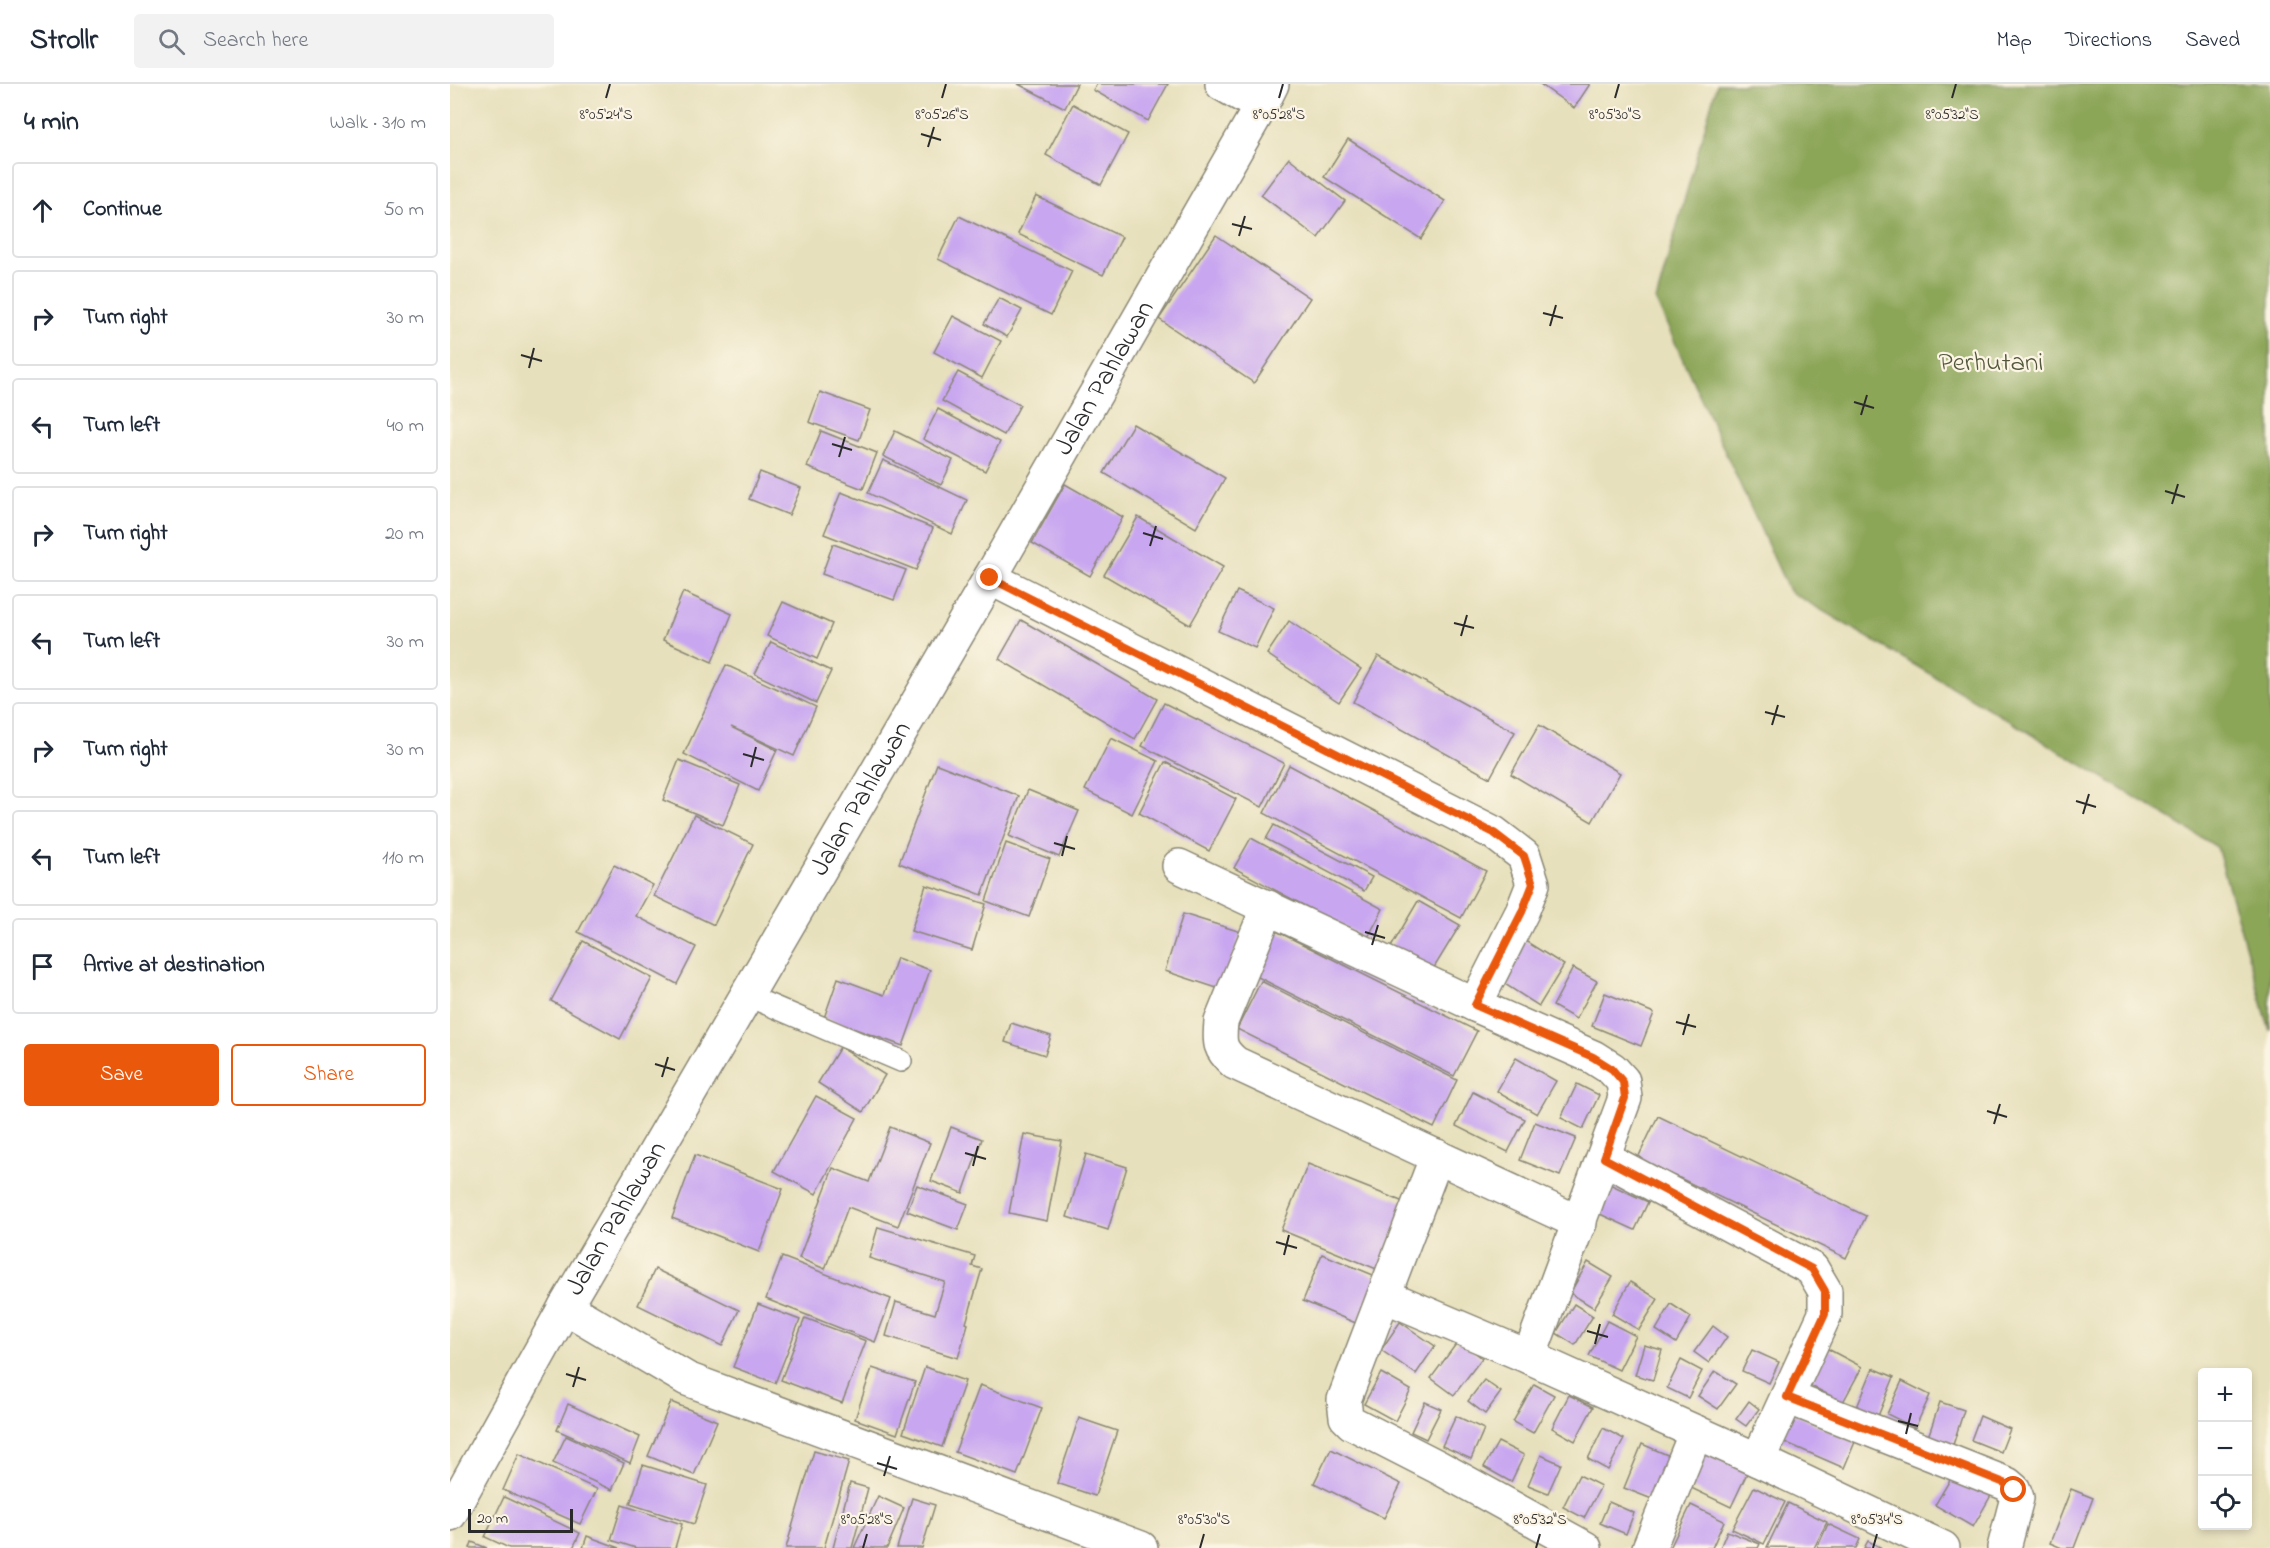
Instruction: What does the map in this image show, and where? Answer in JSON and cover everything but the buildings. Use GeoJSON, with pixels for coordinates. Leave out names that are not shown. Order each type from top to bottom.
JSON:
{"type":"FeatureCollection","features":[{"type":"Feature","properties":{"kind":"main road"},"geometry":{"type":"LineString","coordinates":[[1222,84],[1267,95]]}},
{"type":"Feature","properties":{"kind":"main road","name":"Jalan Pahlawan"},"geometry":{"type":"LineString","coordinates":[[450,1514],[565,1307],[990,578],[1267,95]]}},
{"type":"Feature","properties":{"kind":"main road"},"geometry":{"type":"LineString","coordinates":[[990,578],[1494,833],[1524,856],[1533,884],[1522,912],[1475,1005]]}},
{"type":"Feature","properties":{"kind":"main road"},"geometry":{"type":"LineString","coordinates":[[1179,866],[1475,1005],[1593,1057],[1612,1069],[1623,1082],[1625,1098],[1529,1356]]}},
{"type":"Feature","properties":{"kind":"main road"},"geometry":{"type":"LineString","coordinates":[[1268,907],[1221,1022],[1219,1039],[1223,1053],[1235,1063],[1580,1223]]}},
{"type":"Feature","properties":{"kind":"main road"},"geometry":{"type":"LineString","coordinates":[[1437,1155],[1344,1400],[1347,1417],[1352,1423],[1586,1548]]}},
{"type":"Feature","properties":{"kind":"main road"},"geometry":{"type":"LineString","coordinates":[[1604,1158],[1812,1269],[1825,1291],[1825,1314],[1758,1460]]}},
{"type":"Feature","properties":{"kind":"main road"},"geometry":{"type":"LineString","coordinates":[[1385,1296],[1529,1356],[1758,1460],[1943,1548]]}},
{"type":"Feature","properties":{"kind":"main road"},"geometry":{"type":"LineString","coordinates":[[565,1307],[687,1380],[1141,1548]]}},
{"type":"Feature","properties":{"kind":"main road"},"geometry":{"type":"LineString","coordinates":[[1787,1397],[2007,1484],[2018,1498],[2004,1548]]}},
{"type":"Feature","properties":{"kind":"main road"},"geometry":{"type":"LineString","coordinates":[[1649,1548],[1696,1432]]}},
{"type":"Feature","properties":{"kind":"lane"},"geometry":{"type":"LineString","coordinates":[[746,996],[901,1061]]}},
{"type":"Feature","properties":{"kind":"green space","name":"Perhutani"},"geometry":{"type":"Polygon","coordinates":[[[1717,84],[2270,84],[2270,1031],[2217,847],[2025,730],[1789,591],[1656,301],[1717,84]]]}},
{"type":"Feature","properties":{"kind":"route"},"geometry":{"type":"LineString","coordinates":[[990,578],[1494,833],[1524,856],[1533,884],[1522,912],[1475,1005],[1593,1057],[1612,1069],[1623,1082],[1625,1098],[1604,1158],[1812,1269],[1825,1291],[1825,1314],[1787,1397],[2007,1484],[2014,1490]]}}]}
